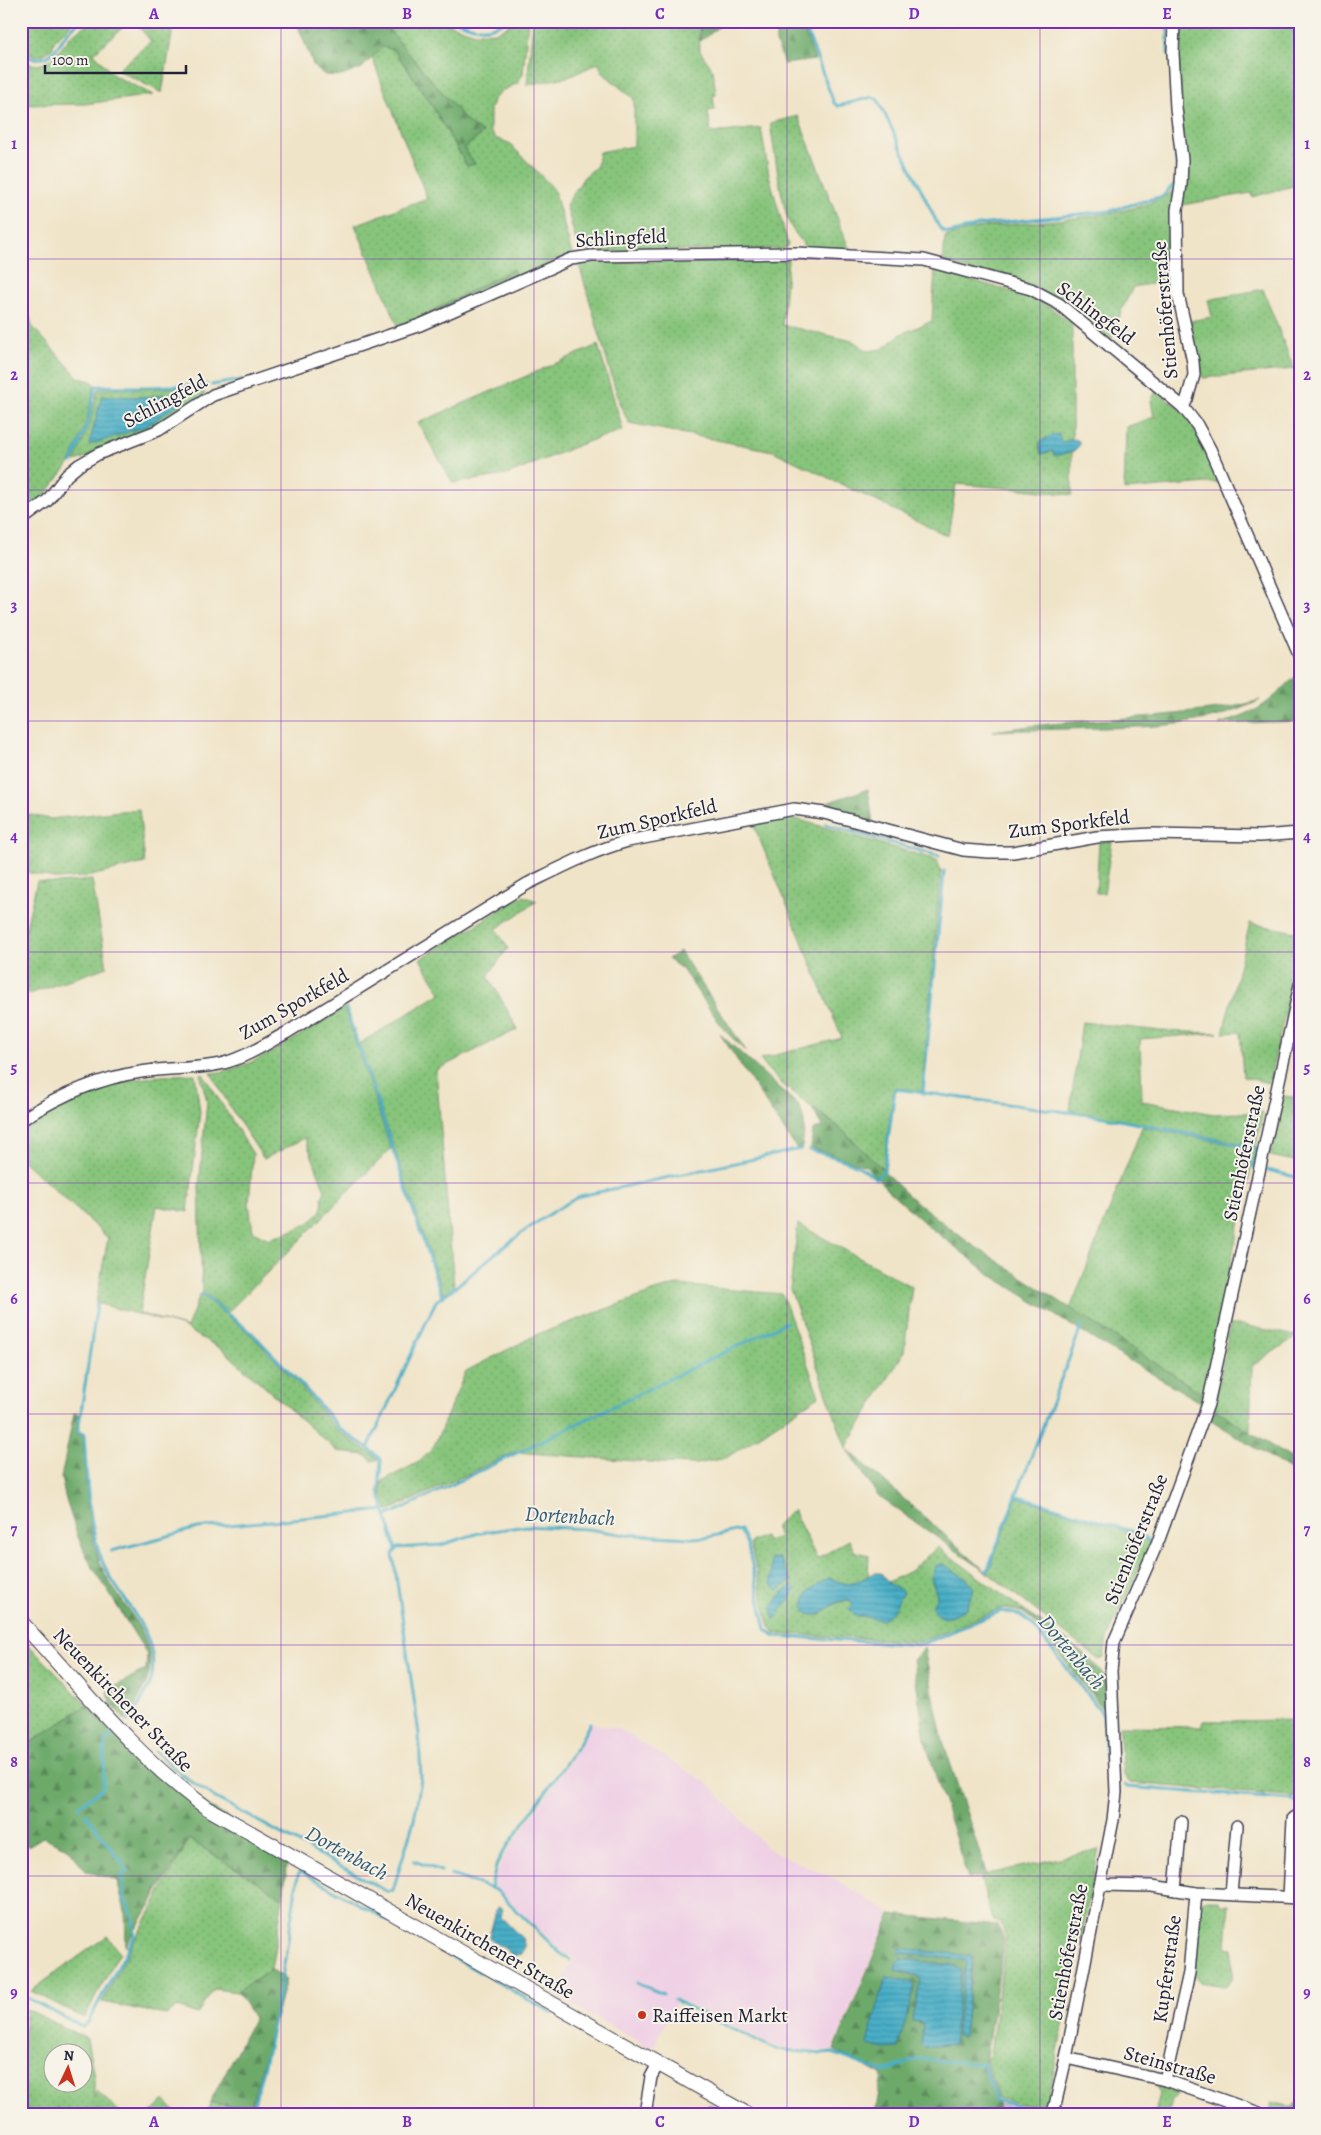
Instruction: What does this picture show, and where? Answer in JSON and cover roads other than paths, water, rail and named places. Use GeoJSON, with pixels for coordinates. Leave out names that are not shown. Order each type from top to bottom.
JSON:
{"type":"FeatureCollection","features":[{"type":"Feature","properties":{"kind":"street","name":"Stienhöferstraße"},"geometry":{"type":"LineString","coordinates":[[1174,21],[1173,53],[1176,108],[1182,160],[1177,210],[1178,294],[1193,362],[1194,375],[1183,407],[1197,424],[1210,449],[1300,657]]}},
{"type":"Feature","properties":{"kind":"street","name":"Schlingfeld"},"geometry":{"type":"LineString","coordinates":[[21,518],[47,501],[67,474],[79,465],[98,454],[159,430],[213,395],[420,325],[552,266],[579,257],[796,253],[924,260],[1031,289],[1059,304],[1183,407]]}},
{"type":"Feature","properties":{"kind":"street","name":"Zum Sporkfeld"},"geometry":{"type":"LineString","coordinates":[[21,1120],[44,1106],[108,1079],[140,1072],[214,1065],[246,1055],[286,1034],[527,884],[576,860],[628,841],[794,809],[824,813],[963,850],[988,852],[1013,852],[1097,838],[1152,834],[1260,836],[1300,832]]}},
{"type":"Feature","properties":{"kind":"street","name":"Stienhöferstraße"},"geometry":{"type":"LineString","coordinates":[[1053,2114],[1066,2058],[1113,1820],[1116,1792],[1111,1671],[1114,1642],[1159,1539],[1206,1410],[1300,985]]}},
{"type":"Feature","properties":{"kind":"street","name":"Neuenkirchener Straße"},"geometry":{"type":"LineString","coordinates":[[21,1622],[149,1760],[178,1787],[207,1808],[747,2114]]}},
{"type":"Feature","properties":{"kind":"street"},"geometry":{"type":"LineString","coordinates":[[1100,1885],[1152,1886],[1196,1893],[1294,1898],[1293,1819],[1300,1814]]}},
{"type":"Feature","properties":{"kind":"street"},"geometry":{"type":"LineString","coordinates":[[1175,1890],[1182,1822]]}},
{"type":"Feature","properties":{"kind":"street"},"geometry":{"type":"LineString","coordinates":[[1231,1894],[1237,1826]]}},
{"type":"Feature","properties":{"kind":"street","name":"Kupferstraße"},"geometry":{"type":"LineString","coordinates":[[1166,2080],[1189,1973],[1196,1893]]}},
{"type":"Feature","properties":{"kind":"street","name":"Steinstraße"},"geometry":{"type":"LineString","coordinates":[[1066,2058],[1166,2080],[1262,2114]]}},
{"type":"Feature","properties":{"kind":"street"},"geometry":{"type":"LineString","coordinates":[[645,2114],[652,2077],[658,2064]]}},
{"type":"Feature","properties":{"kind":"water"},"geometry":{"type":"Polygon","coordinates":[[[183,393],[184,400],[147,426],[89,445],[102,396],[146,397],[183,393]]]}},
{"type":"Feature","properties":{"kind":"water"},"geometry":{"type":"Polygon","coordinates":[[[1059,434],[1061,442],[1075,439],[1079,441],[1079,446],[1074,451],[1054,456],[1053,451],[1041,454],[1039,443],[1050,436],[1059,434]]]}},
{"type":"Feature","properties":{"kind":"water"},"geometry":{"type":"Polygon","coordinates":[[[779,1558],[792,1581],[778,1590],[771,1584],[771,1559],[779,1558]]]}},
{"type":"Feature","properties":{"kind":"water"},"geometry":{"type":"Polygon","coordinates":[[[943,1564],[966,1578],[974,1588],[966,1609],[945,1618],[938,1615],[932,1608],[937,1595],[931,1578],[935,1566],[943,1564]]]}},
{"type":"Feature","properties":{"kind":"water"},"geometry":{"type":"Polygon","coordinates":[[[873,1573],[881,1573],[891,1586],[903,1592],[893,1611],[882,1620],[855,1615],[849,1609],[853,1605],[850,1600],[837,1603],[818,1615],[806,1613],[804,1601],[806,1596],[813,1588],[829,1578],[847,1584],[861,1580],[873,1573]]]}},
{"type":"Feature","properties":{"kind":"water"},"geometry":{"type":"Polygon","coordinates":[[[792,1585],[796,1590],[774,1620],[772,1607],[782,1593],[792,1585]]]}},
{"type":"Feature","properties":{"kind":"water"},"geometry":{"type":"Polygon","coordinates":[[[497,1907],[503,1909],[501,1917],[522,1938],[525,1947],[520,1955],[513,1957],[489,1937],[497,1907]]]}},
{"type":"Feature","properties":{"kind":"water"},"geometry":{"type":"Polygon","coordinates":[[[900,1948],[972,1956],[964,2036],[956,2035],[966,1963],[963,1960],[898,1953],[900,1948]]]}},
{"type":"Feature","properties":{"kind":"water"},"geometry":{"type":"Polygon","coordinates":[[[901,1959],[952,1965],[962,1970],[953,2044],[924,2047],[920,2043],[923,2025],[921,2022],[913,2021],[912,2018],[921,1980],[918,1976],[896,1970],[897,1962],[901,1959]]]}},
{"type":"Feature","properties":{"kind":"water"},"geometry":{"type":"Polygon","coordinates":[[[886,1977],[911,1982],[915,1985],[898,2048],[885,2049],[868,2045],[867,2043],[886,1977]]]}},
{"type":"Feature","properties":{"kind":"waterway"},"geometry":{"type":"LineString","coordinates":[[21,55],[34,58],[43,58],[50,55],[66,34],[82,21]]}},
{"type":"Feature","properties":{"kind":"waterway"},"geometry":{"type":"LineString","coordinates":[[456,21],[481,28],[493,27],[506,21]]}},
{"type":"Feature","properties":{"kind":"waterway"},"geometry":{"type":"LineString","coordinates":[[803,21],[834,103],[838,106],[872,97],[878,100],[939,227],[944,232],[950,233],[979,225],[1109,211],[1163,196],[1176,182]]}},
{"type":"Feature","properties":{"kind":"waterway"},"geometry":{"type":"LineString","coordinates":[[1168,21],[1168,54]]}},
{"type":"Feature","properties":{"kind":"waterway"},"geometry":{"type":"LineString","coordinates":[[1176,152],[1176,166]]}},
{"type":"Feature","properties":{"kind":"waterway"},"geometry":{"type":"LineString","coordinates":[[212,385],[241,380]]}},
{"type":"Feature","properties":{"kind":"waterway"},"geometry":{"type":"LineString","coordinates":[[72,462],[87,425],[96,386],[207,385]]}},
{"type":"Feature","properties":{"kind":"waterway"},"geometry":{"type":"LineString","coordinates":[[825,824],[939,856]]}},
{"type":"Feature","properties":{"kind":"waterway"},"geometry":{"type":"LineString","coordinates":[[923,1093],[944,871]]}},
{"type":"Feature","properties":{"kind":"waterway"},"geometry":{"type":"LineString","coordinates":[[346,1008],[442,1297]]}},
{"type":"Feature","properties":{"kind":"waterway"},"geometry":{"type":"LineString","coordinates":[[810,1150],[854,1164],[876,1179],[884,1171],[895,1089],[1104,1117],[1257,1148],[1253,1167]]}},
{"type":"Feature","properties":{"kind":"waterway"},"geometry":{"type":"LineString","coordinates":[[396,1550],[379,1491],[381,1459],[368,1448],[436,1301],[526,1230],[580,1196],[801,1149]]}},
{"type":"Feature","properties":{"kind":"waterway"},"geometry":{"type":"LineString","coordinates":[[1267,1170],[1300,1178]]}},
{"type":"Feature","properties":{"kind":"waterway"},"geometry":{"type":"LineString","coordinates":[[202,1294],[252,1333],[303,1386],[341,1430],[368,1448]]}},
{"type":"Feature","properties":{"kind":"waterway"},"geometry":{"type":"LineString","coordinates":[[97,1304],[78,1432],[84,1434],[90,1512],[101,1558],[108,1573],[144,1631],[150,1646],[153,1663],[151,1680],[147,1690],[132,1718],[127,1721]]}},
{"type":"Feature","properties":{"kind":"waterway"},"geometry":{"type":"LineString","coordinates":[[387,1516],[787,1322]]}},
{"type":"Feature","properties":{"kind":"waterway"},"geometry":{"type":"LineString","coordinates":[[987,1571],[1082,1325]]}},
{"type":"Feature","properties":{"kind":"waterway"},"geometry":{"type":"LineString","coordinates":[[1016,1495],[1141,1534],[1151,1543]]}},
{"type":"Feature","properties":{"kind":"waterway"},"geometry":{"type":"LineString","coordinates":[[111,1551],[198,1528],[385,1510]]}},
{"type":"Feature","properties":{"kind":"waterway","name":"Dortenbach"},"geometry":{"type":"LineString","coordinates":[[155,1751],[182,1775],[212,1796],[388,1892],[393,1890],[414,1820],[421,1779],[419,1734],[393,1554],[398,1548],[441,1545],[479,1533],[526,1526],[691,1538],[708,1537],[740,1530],[748,1546],[766,1629],[775,1636],[920,1645],[1001,1611],[1020,1615],[1031,1623],[1100,1710],[1103,1716],[1106,1760]]}},
{"type":"Feature","properties":{"kind":"waterway"},"geometry":{"type":"LineString","coordinates":[[491,1887],[497,1863],[502,1854],[579,1744],[590,1723]]}},
{"type":"Feature","properties":{"kind":"waterway"},"geometry":{"type":"LineString","coordinates":[[80,1807],[103,1788],[105,1740],[112,1735]]}},
{"type":"Feature","properties":{"kind":"waterway"},"geometry":{"type":"LineString","coordinates":[[1125,1785],[1127,1787],[1294,1800],[1296,1802]]}},
{"type":"Feature","properties":{"kind":"waterway"},"geometry":{"type":"LineString","coordinates":[[29,1999],[83,2027],[88,2022],[135,1936],[133,1917],[125,1900],[122,1875],[128,1871],[86,1814]]}},
{"type":"Feature","properties":{"kind":"waterway"},"geometry":{"type":"LineString","coordinates":[[414,1861],[441,1871]]}},
{"type":"Feature","properties":{"kind":"waterway"},"geometry":{"type":"LineString","coordinates":[[251,2114],[273,2025],[298,1875],[301,1870]]}},
{"type":"Feature","properties":{"kind":"waterway"},"geometry":{"type":"LineString","coordinates":[[300,1871],[552,2013]]}},
{"type":"Feature","properties":{"kind":"waterway"},"geometry":{"type":"LineString","coordinates":[[451,1875],[496,1890],[560,1953],[570,1959]]}},
{"type":"Feature","properties":{"kind":"waterway"},"geometry":{"type":"LineString","coordinates":[[637,1983],[663,1994]]}},
{"type":"Feature","properties":{"kind":"waterway"},"geometry":{"type":"LineString","coordinates":[[674,2000],[775,2049],[822,2054],[833,2053],[883,2072],[918,2059],[984,2064],[995,2100],[1045,2113]]}},
{"type":"Feature","properties":{"kind":"waterway"},"geometry":{"type":"LineString","coordinates":[[21,2018],[23,2009]]}},
{"type":"Feature","properties":{"kind":"waterway"},"geometry":{"type":"LineString","coordinates":[[719,2107],[730,2114]]}},
{"type":"Feature","properties":{"kind":"place","name":"Raiffeisen Markt"},"geometry":{"type":"Point","coordinates":[642,2015]}}]}
